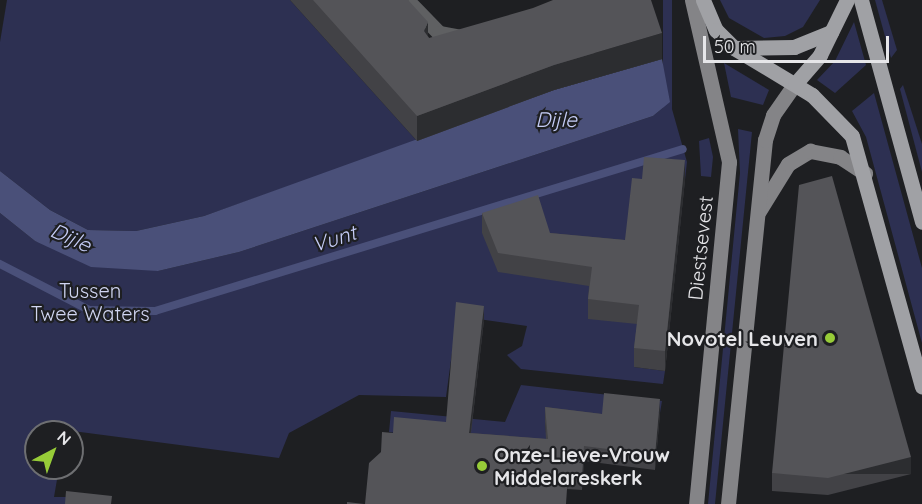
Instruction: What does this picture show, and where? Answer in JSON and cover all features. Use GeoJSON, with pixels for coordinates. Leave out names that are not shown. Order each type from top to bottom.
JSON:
{"type":"FeatureCollection","features":[{"type":"Feature","properties":{"kind":"main road","name":"Diestsevest"},"geometry":{"type":"LineString","coordinates":[[692,0],[729,162],[696,504]]}},
{"type":"Feature","properties":{"kind":"main road"},"geometry":{"type":"LineString","coordinates":[[703,0],[716,30],[734,48],[795,84],[837,116],[852,136],[865,173],[922,387]]}},
{"type":"Feature","properties":{"kind":"main road"},"geometry":{"type":"LineString","coordinates":[[728,504],[765,140],[773,115],[831,32],[847,0]]}},
{"type":"Feature","properties":{"kind":"main road"},"geometry":{"type":"LineString","coordinates":[[861,0],[922,222]]}},
{"type":"Feature","properties":{"kind":"main road"},"geometry":{"type":"LineString","coordinates":[[734,48],[794,47],[831,32]]}},
{"type":"Feature","properties":{"kind":"main road"},"geometry":{"type":"LineString","coordinates":[[756,216],[788,164],[810,151],[840,157],[865,173]]}},
{"type":"Feature","properties":{"kind":"street"},"geometry":{"type":"LineString","coordinates":[[407,0],[439,33],[458,38]]}},
{"type":"Feature","properties":{"kind":"street"},"geometry":{"type":"LineString","coordinates":[[439,51],[458,38],[481,31]]}},
{"type":"Feature","properties":{"kind":"green space"},"geometry":{"type":"Polygon","coordinates":[[[7,0],[290,0],[417,141],[204,216],[136,231],[88,230],[50,210],[0,171],[0,42],[7,0]]]}},
{"type":"Feature","properties":{"kind":"green space"},"geometry":{"type":"Polygon","coordinates":[[[663,0],[672,0],[672,114],[663,114],[663,0]]]}},
{"type":"Feature","properties":{"kind":"green space"},"geometry":{"type":"Polygon","coordinates":[[[720,0],[820,0],[803,27],[785,36],[764,38],[729,18],[720,0]]]}},
{"type":"Feature","properties":{"kind":"green space"},"geometry":{"type":"Polygon","coordinates":[[[875,0],[882,0],[897,50],[891,58],[875,0]]]}},
{"type":"Feature","properties":{"kind":"green space"},"geometry":{"type":"Polygon","coordinates":[[[854,22],[866,65],[835,93],[817,80],[835,61],[854,22]]]}},
{"type":"Feature","properties":{"kind":"green space"},"geometry":{"type":"Polygon","coordinates":[[[724,63],[769,90],[763,105],[731,97],[724,63]]]}},
{"type":"Feature","properties":{"kind":"green space"},"geometry":{"type":"Polygon","coordinates":[[[903,85],[922,144],[922,172],[900,89],[903,85]]]}},
{"type":"Feature","properties":{"kind":"green space"},"geometry":{"type":"Polygon","coordinates":[[[874,93],[922,268],[922,343],[866,137],[852,111],[874,93]]]}},
{"type":"Feature","properties":{"kind":"green space","name":"Tussen Twee Waters"},"geometry":{"type":"Polygon","coordinates":[[[670,102],[687,162],[685,180],[625,260],[482,233],[592,287],[639,324],[634,367],[665,371],[663,384],[521,369],[507,355],[522,346],[527,326],[457,316],[446,397],[359,395],[289,433],[279,458],[84,432],[84,420],[24,420],[24,480],[57,480],[54,497],[66,497],[66,504],[0,504],[0,213],[35,241],[158,271],[239,252],[653,116],[670,102]]]}},
{"type":"Feature","properties":{"kind":"green space"},"geometry":{"type":"Polygon","coordinates":[[[738,129],[752,132],[715,504],[708,504],[740,173],[738,129]]]}},
{"type":"Feature","properties":{"kind":"green space"},"geometry":{"type":"Polygon","coordinates":[[[709,138],[713,157],[711,177],[701,176],[699,141],[709,138]]]}},
{"type":"Feature","properties":{"kind":"green space"},"geometry":{"type":"Polygon","coordinates":[[[521,385],[662,401],[660,413],[604,408],[602,428],[545,423],[548,454],[389,432],[391,411],[505,422],[521,385]]]}},
{"type":"Feature","properties":{"kind":"water","name":"Dijle"},"geometry":{"type":"Polygon","coordinates":[[[662,59],[670,102],[653,116],[239,252],[158,271],[91,267],[35,241],[0,213],[0,171],[50,210],[88,230],[136,231],[204,216],[554,90],[662,59]]]}},
{"type":"Feature","properties":{"kind":"building"},"geometry":{"type":"Polygon","coordinates":[[[313,0],[408,0],[428,22],[424,31],[429,38],[553,0],[651,0],[662,33],[554,65],[417,116],[313,0]]]}},
{"type":"Feature","properties":{"kind":"building"},"geometry":{"type":"Polygon","coordinates":[[[644,157],[685,160],[665,351],[634,348],[639,305],[588,299],[592,267],[498,253],[482,213],[538,195],[550,233],[625,240],[632,178],[642,179],[644,157]]]}},
{"type":"Feature","properties":{"kind":"building","name":"Novotel Leuven"},"geometry":{"type":"Polygon","coordinates":[[[832,176],[911,457],[828,478],[772,473],[799,185],[832,176]]]}},
{"type":"Feature","properties":{"kind":"building"},"geometry":{"type":"Polygon","coordinates":[[[456,302],[484,306],[469,433],[548,439],[545,407],[602,414],[604,393],[660,399],[655,455],[584,446],[582,476],[568,474],[566,504],[365,504],[369,463],[381,452],[382,432],[393,433],[394,417],[446,422],[456,302]]]}},
{"type":"Feature","properties":{"kind":"building"},"geometry":{"type":"Polygon","coordinates":[[[66,491],[112,496],[111,504],[65,504],[66,491]]]}},
{"type":"Feature","properties":{"kind":"waterway","name":"Vunt"},"geometry":{"type":"LineString","coordinates":[[0,264],[89,310],[155,311],[683,149]]}},
{"type":"Feature","properties":{"kind":"place","name":"Novotel Leuven"},"geometry":{"type":"Point","coordinates":[830,338]}},
{"type":"Feature","properties":{"kind":"place","name":"Onze-Lieve-Vrouw Middelareskerk"},"geometry":{"type":"Point","coordinates":[482,466]}}]}
